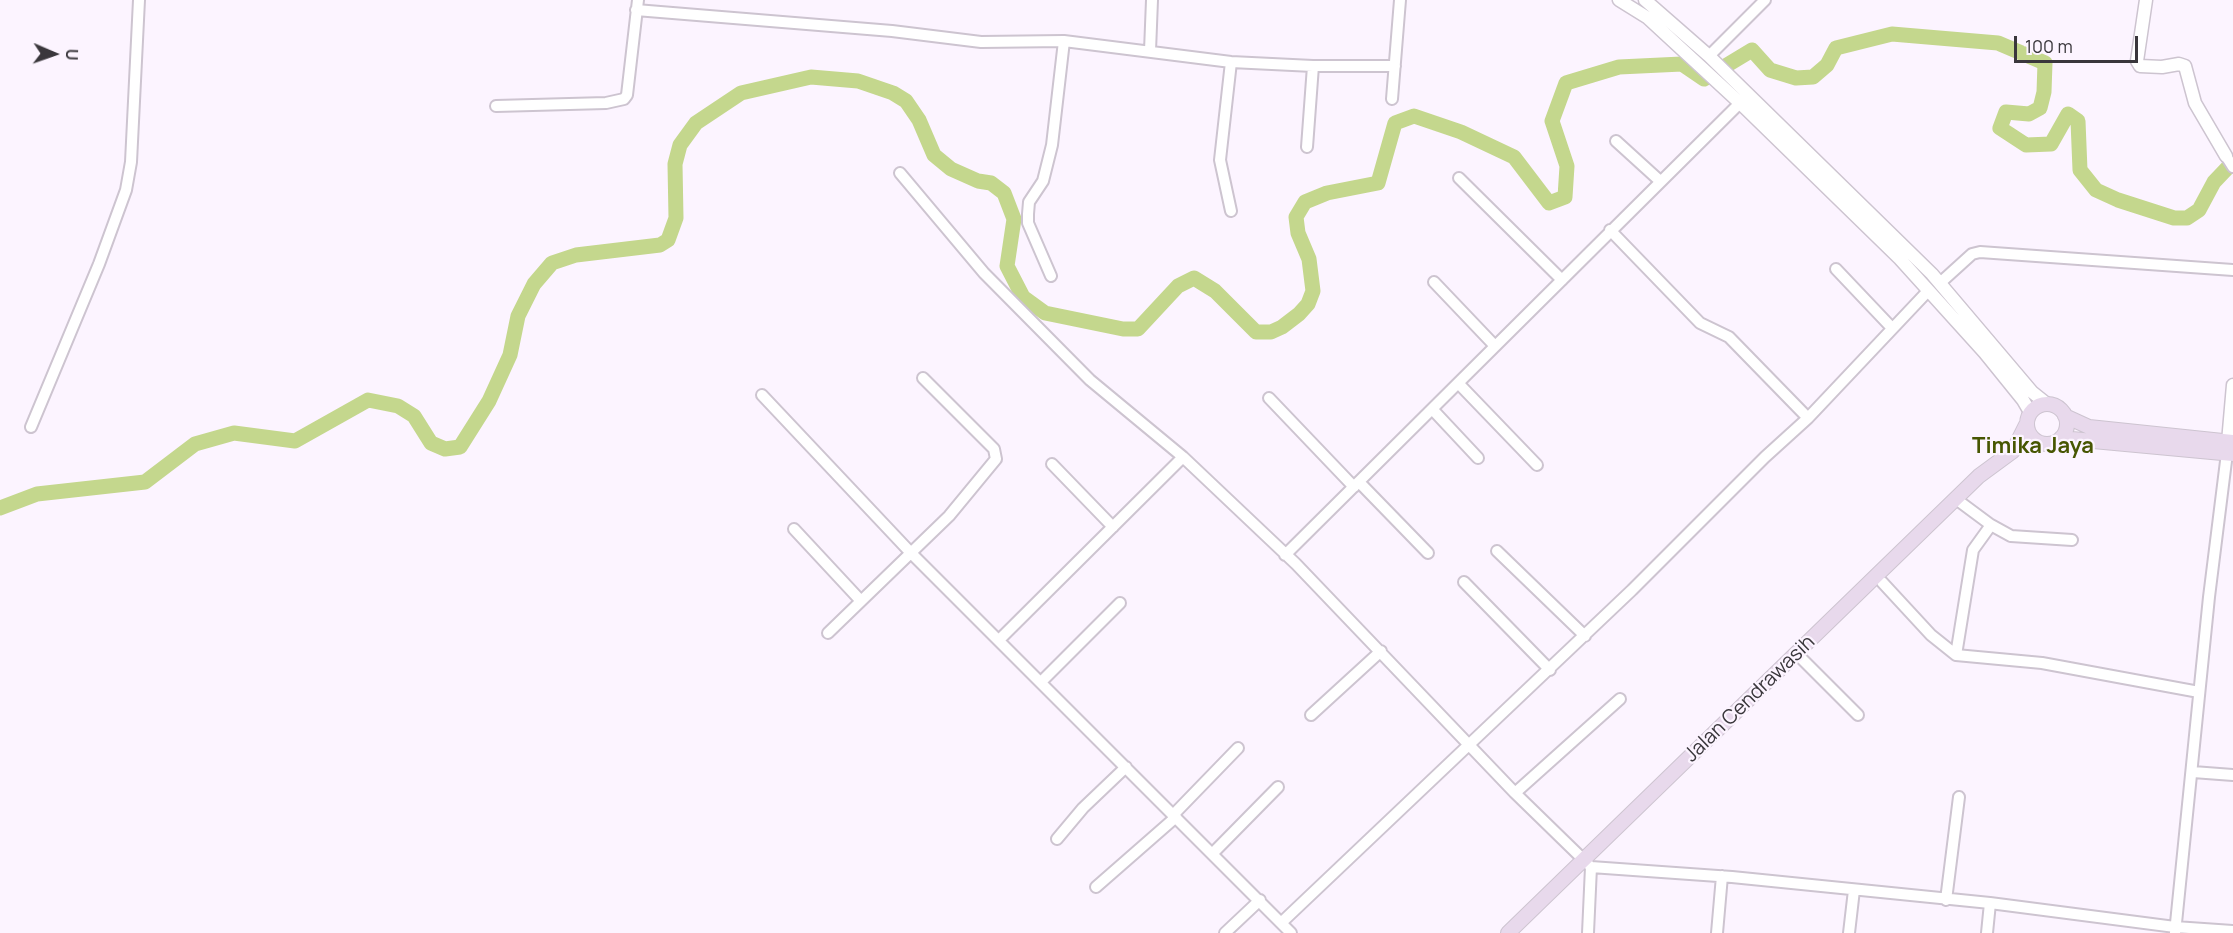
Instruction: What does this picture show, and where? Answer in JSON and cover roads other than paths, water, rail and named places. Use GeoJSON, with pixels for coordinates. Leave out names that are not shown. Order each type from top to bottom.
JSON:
{"type":"FeatureCollection","features":[{"type":"Feature","properties":{"kind":"main road"},"geometry":{"type":"LineString","coordinates":[[2013,451],[2028,418],[2036,407],[2047,404],[2056,406],[2066,416],[2089,427],[2230,448]]}},
{"type":"Feature","properties":{"kind":"main road"},"geometry":{"type":"LineString","coordinates":[[2061,438],[2067,426],[2066,416]]}},
{"type":"Feature","properties":{"kind":"main road"},"geometry":{"type":"LineString","coordinates":[[2028,418],[2032,438],[2044,444]]}},
{"type":"Feature","properties":{"kind":"main road"},"geometry":{"type":"LineString","coordinates":[[2013,451],[2061,438],[2230,448]]}},
{"type":"Feature","properties":{"kind":"main road","name":"Jalan Cendrawasih"},"geometry":{"type":"LineString","coordinates":[[1520,933],[1959,501],[1979,476],[2013,451]]}},
{"type":"Feature","properties":{"kind":"main road","name":"Jalan Cendrawasih"},"geometry":{"type":"LineString","coordinates":[[1799,657],[1882,582],[1898,560]]}},
{"type":"Feature","properties":{"kind":"main road","name":"Jalan Cendrawasih"},"geometry":{"type":"LineString","coordinates":[[1508,933],[1588,864]]}},
{"type":"Feature","properties":{"kind":"street"},"geometry":{"type":"LineString","coordinates":[[31,427],[99,264],[126,190],[131,162],[139,0]]}},
{"type":"Feature","properties":{"kind":"street"},"geometry":{"type":"LineString","coordinates":[[1150,51],[1152,0]]}},
{"type":"Feature","properties":{"kind":"street"},"geometry":{"type":"LineString","coordinates":[[1392,99],[1400,0]]}},
{"type":"Feature","properties":{"kind":"street"},"geometry":{"type":"LineString","coordinates":[[1619,0],[1712,59],[1722,79],[1740,103],[1900,259],[1985,353],[2024,400],[2028,418]]}},
{"type":"Feature","properties":{"kind":"street"},"geometry":{"type":"LineString","coordinates":[[1645,0],[1680,38],[1705,71],[1722,79],[1940,283],[2032,392],[2047,404]]}},
{"type":"Feature","properties":{"kind":"street"},"geometry":{"type":"LineString","coordinates":[[1712,59],[1765,0]]}},
{"type":"Feature","properties":{"kind":"street"},"geometry":{"type":"LineString","coordinates":[[2146,0],[2137,61],[2140,66],[2162,67],[2179,64],[2185,66],[2195,103],[2230,162]]}},
{"type":"Feature","properties":{"kind":"street"},"geometry":{"type":"LineString","coordinates":[[496,106],[606,103],[624,99],[627,95],[637,5],[981,42],[1064,41],[1231,62],[1312,66],[1395,66]]}},
{"type":"Feature","properties":{"kind":"street"},"geometry":{"type":"LineString","coordinates":[[1051,276],[1028,223],[1028,214],[1029,202],[1043,181],[1052,145],[1064,41]]}},
{"type":"Feature","properties":{"kind":"street"},"geometry":{"type":"LineString","coordinates":[[1231,62],[1220,160],[1231,211]]}},
{"type":"Feature","properties":{"kind":"street"},"geometry":{"type":"LineString","coordinates":[[1307,147],[1312,66]]}},
{"type":"Feature","properties":{"kind":"street"},"geometry":{"type":"LineString","coordinates":[[1285,555],[1740,103]]}},
{"type":"Feature","properties":{"kind":"street"},"geometry":{"type":"LineString","coordinates":[[1616,141],[1660,181]]}},
{"type":"Feature","properties":{"kind":"street"},"geometry":{"type":"LineString","coordinates":[[900,173],[984,273],[1090,380],[1183,457],[1285,555],[1381,651],[1515,793],[1588,864],[1990,903],[2175,930],[2233,931]]}},
{"type":"Feature","properties":{"kind":"street"},"geometry":{"type":"LineString","coordinates":[[1460,178],[1562,280]]}},
{"type":"Feature","properties":{"kind":"street"},"geometry":{"type":"LineString","coordinates":[[1610,230],[1700,323],[1729,337],[1808,418]]}},
{"type":"Feature","properties":{"kind":"street"},"geometry":{"type":"LineString","coordinates":[[1940,283],[1972,254],[1980,252],[2233,270]]}},
{"type":"Feature","properties":{"kind":"street"},"geometry":{"type":"LineString","coordinates":[[1836,269],[1892,328]]}},
{"type":"Feature","properties":{"kind":"street"},"geometry":{"type":"LineString","coordinates":[[1434,282],[1495,346]]}},
{"type":"Feature","properties":{"kind":"street"},"geometry":{"type":"LineString","coordinates":[[762,395],[911,553],[1260,900],[1285,929],[1808,418],[1928,291]]}},
{"type":"Feature","properties":{"kind":"street"},"geometry":{"type":"LineString","coordinates":[[828,633],[949,516],[997,456],[994,449],[923,378]]}},
{"type":"Feature","properties":{"kind":"street"},"geometry":{"type":"LineString","coordinates":[[1459,384],[1538,465]]}},
{"type":"Feature","properties":{"kind":"street"},"geometry":{"type":"LineString","coordinates":[[2175,930],[2193,772],[2199,692],[2230,448],[2233,385]]}},
{"type":"Feature","properties":{"kind":"street"},"geometry":{"type":"LineString","coordinates":[[1269,398],[1428,553]]}},
{"type":"Feature","properties":{"kind":"street"},"geometry":{"type":"LineString","coordinates":[[1433,410],[1478,458]]}},
{"type":"Feature","properties":{"kind":"street"},"geometry":{"type":"LineString","coordinates":[[999,640],[1183,457]]}},
{"type":"Feature","properties":{"kind":"street"},"geometry":{"type":"LineString","coordinates":[[1053,464],[1113,527]]}},
{"type":"Feature","properties":{"kind":"street"},"geometry":{"type":"LineString","coordinates":[[1959,501],[1990,525],[2011,536],[2072,540]]}},
{"type":"Feature","properties":{"kind":"street"},"geometry":{"type":"LineString","coordinates":[[1956,655],[1973,550],[1990,525]]}},
{"type":"Feature","properties":{"kind":"street"},"geometry":{"type":"LineString","coordinates":[[794,529],[861,601]]}},
{"type":"Feature","properties":{"kind":"street"},"geometry":{"type":"LineString","coordinates":[[1497,551],[1585,636]]}},
{"type":"Feature","properties":{"kind":"street"},"geometry":{"type":"LineString","coordinates":[[1464,582],[1550,670]]}},
{"type":"Feature","properties":{"kind":"street"},"geometry":{"type":"LineString","coordinates":[[1882,582],[1931,635],[1956,655],[2042,663],[2199,692]]}},
{"type":"Feature","properties":{"kind":"street"},"geometry":{"type":"LineString","coordinates":[[1042,681],[1120,603]]}},
{"type":"Feature","properties":{"kind":"street"},"geometry":{"type":"LineString","coordinates":[[1311,715],[1381,651]]}},
{"type":"Feature","properties":{"kind":"street"},"geometry":{"type":"LineString","coordinates":[[1799,657],[1858,715]]}},
{"type":"Feature","properties":{"kind":"street"},"geometry":{"type":"LineString","coordinates":[[1515,793],[1620,699]]}},
{"type":"Feature","properties":{"kind":"street"},"geometry":{"type":"LineString","coordinates":[[1096,887],[1175,816],[1238,748]]}},
{"type":"Feature","properties":{"kind":"street"},"geometry":{"type":"LineString","coordinates":[[1057,839],[1083,808],[1126,767]]}},
{"type":"Feature","properties":{"kind":"street"},"geometry":{"type":"LineString","coordinates":[[2193,772],[2233,775]]}},
{"type":"Feature","properties":{"kind":"street"},"geometry":{"type":"LineString","coordinates":[[1213,853],[1278,787]]}},
{"type":"Feature","properties":{"kind":"street"},"geometry":{"type":"LineString","coordinates":[[1947,900],[1959,797]]}},
{"type":"Feature","properties":{"kind":"street"},"geometry":{"type":"LineString","coordinates":[[1588,864],[1588,933]]}},
{"type":"Feature","properties":{"kind":"street"},"geometry":{"type":"LineString","coordinates":[[1717,933],[1722,876]]}},
{"type":"Feature","properties":{"kind":"street"},"geometry":{"type":"LineString","coordinates":[[1850,933],[1854,891]]}},
{"type":"Feature","properties":{"kind":"street"},"geometry":{"type":"LineString","coordinates":[[1225,933],[1260,900]]}},
{"type":"Feature","properties":{"kind":"street"},"geometry":{"type":"LineString","coordinates":[[1987,933],[1990,903]]}},
{"type":"Feature","properties":{"kind":"waterway"},"geometry":{"type":"LineString","coordinates":[[0,508],[37,494],[145,482],[195,444],[234,433],[295,441],[368,400],[398,406],[414,416],[431,443],[445,449],[460,447],[489,401],[510,355],[518,316],[534,284],[552,263],[576,255],[660,245],[668,240],[676,218],[675,164],[680,145],[696,123],[741,93],[811,77],[858,81],[893,93],[906,101],[919,120],[934,155],[951,169],[978,181],[991,183],[1004,193],[1014,219],[1007,266],[1023,297],[1045,313],[1123,329],[1138,329],[1178,286],[1194,278],[1215,291],[1256,332],[1271,332],[1282,327],[1308,304],[1313,291],[1309,259],[1298,233],[1296,217],[1305,202],[1327,193],[1378,183],[1395,123],[1414,116],[1461,132],[1514,157],[1549,203],[1565,197],[1567,166],[1552,121],[1566,83],[1619,67],[1682,64],[1704,79],[1752,50],[1770,70],[1796,78],[1813,77],[1827,65],[1836,48],[1892,34],[1998,43],[2045,63],[2044,92],[2040,108],[2029,114],[2006,112],[2000,128],[2026,145],[2051,144],[2068,114],[2078,121],[2080,170],[2096,190],[2118,200],[2174,218],[2187,218],[2199,210],[2214,182],[2233,162]]}},
{"type":"Feature","properties":{"kind":"district","name":"Timika Jaya"},"geometry":{"type":"Point","coordinates":[2033,447]}}]}
